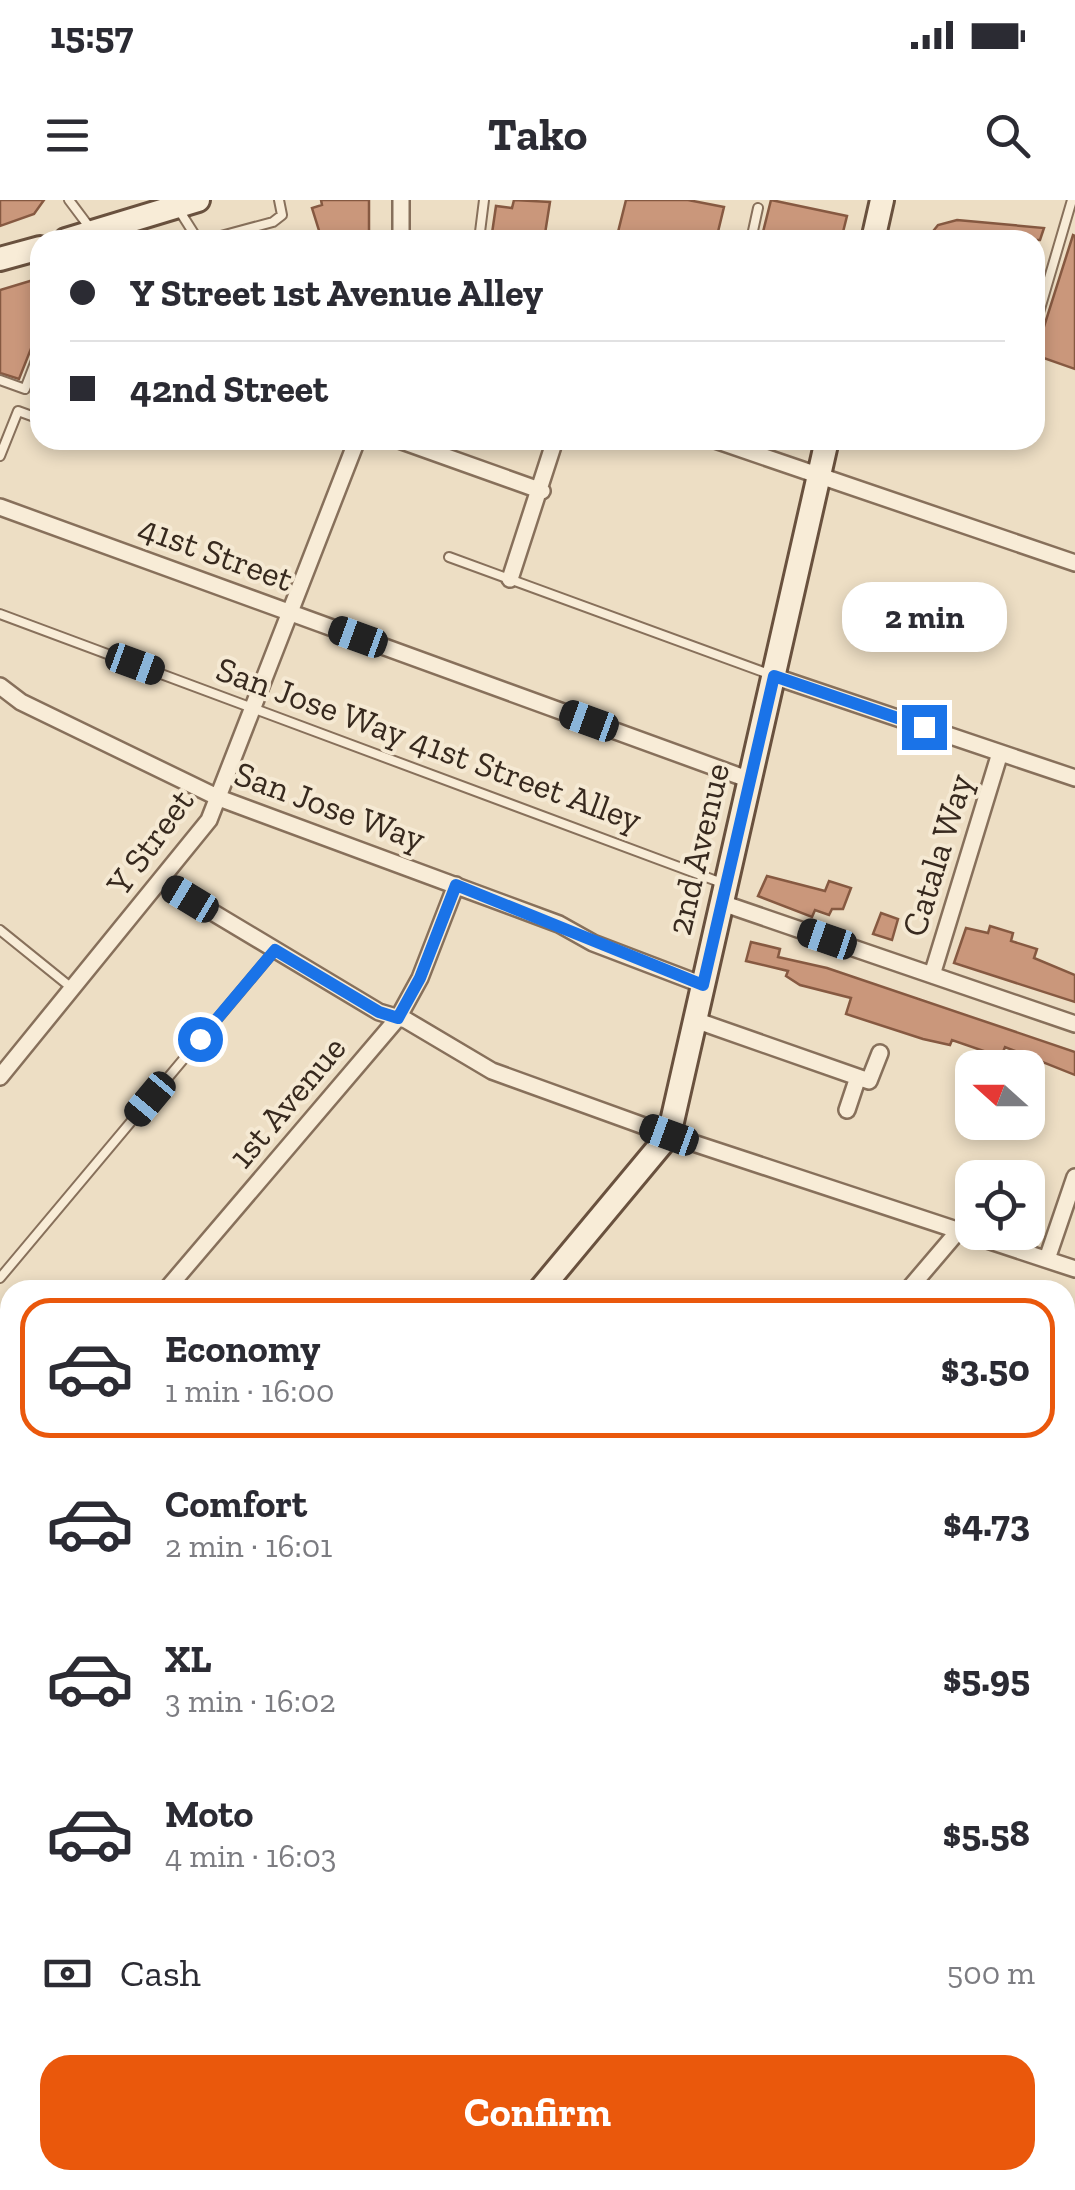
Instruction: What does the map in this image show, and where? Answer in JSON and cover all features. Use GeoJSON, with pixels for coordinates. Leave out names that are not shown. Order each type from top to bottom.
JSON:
{"type":"FeatureCollection","features":[{"type":"Feature","properties":{"kind":"street"},"geometry":{"type":"LineString","coordinates":[[400,200],[400,230]]}},
{"type":"Feature","properties":{"kind":"street"},"geometry":{"type":"LineString","coordinates":[[875,230],[882,200]]}},
{"type":"Feature","properties":{"kind":"street"},"geometry":{"type":"LineString","coordinates":[[110,230],[188,203]]}},
{"type":"Feature","properties":{"kind":"street"},"geometry":{"type":"LineString","coordinates":[[0,259],[30,251]]}},
{"type":"Feature","properties":{"kind":"street","name":"Y Street"},"geometry":{"type":"LineString","coordinates":[[0,1077],[195,842],[219,798],[352,450]]}},
{"type":"Feature","properties":{"kind":"street"},"geometry":{"type":"LineString","coordinates":[[427,450],[542,491]]}},
{"type":"Feature","properties":{"kind":"street"},"geometry":{"type":"LineString","coordinates":[[510,579],[552,450]]}},
{"type":"Feature","properties":{"kind":"street"},"geometry":{"type":"LineString","coordinates":[[744,450],[1075,563]]}},
{"type":"Feature","properties":{"kind":"street","name":"2nd Avenue"},"geometry":{"type":"LineString","coordinates":[[548,1280],[669,1135],[825,450]]}},
{"type":"Feature","properties":{"kind":"street","name":"41st Street"},"geometry":{"type":"LineString","coordinates":[[0,507],[750,780]]}},
{"type":"Feature","properties":{"kind":"street"},"geometry":{"type":"LineString","coordinates":[[774,676],[1075,778]]}},
{"type":"Feature","properties":{"kind":"street","name":"San Jose Way"},"geometry":{"type":"LineString","coordinates":[[0,686],[21,702],[219,798],[456,885],[703,985]]}},
{"type":"Feature","properties":{"kind":"street","name":"Catala Way"},"geometry":{"type":"LineString","coordinates":[[932,975],[1000,753]]}},
{"type":"Feature","properties":{"kind":"street"},"geometry":{"type":"LineString","coordinates":[[162,882],[379,1012],[398,1018],[492,1071],[669,1135],[955,1227]]}},
{"type":"Feature","properties":{"kind":"street","name":"1st Avenue"},"geometry":{"type":"LineString","coordinates":[[175,1280],[398,1018],[420,978],[456,885]]}},
{"type":"Feature","properties":{"kind":"street"},"geometry":{"type":"LineString","coordinates":[[724,894],[932,975],[1075,1024]]}},
{"type":"Feature","properties":{"kind":"street"},"geometry":{"type":"LineString","coordinates":[[695,1020],[869,1081],[880,1053]]}},
{"type":"Feature","properties":{"kind":"street"},"geometry":{"type":"LineString","coordinates":[[847,1110],[858,1077]]}},
{"type":"Feature","properties":{"kind":"street"},"geometry":{"type":"LineString","coordinates":[[1048,1259],[1075,1176]]}},
{"type":"Feature","properties":{"kind":"street"},"geometry":{"type":"LineString","coordinates":[[917,1280],[955,1235]]}},
{"type":"Feature","properties":{"kind":"street"},"geometry":{"type":"LineString","coordinates":[[1022,1250],[1075,1269]]}},
{"type":"Feature","properties":{"kind":"lane"},"geometry":{"type":"LineString","coordinates":[[69,200],[89,230]]}},
{"type":"Feature","properties":{"kind":"lane"},"geometry":{"type":"LineString","coordinates":[[244,230],[274,222],[282,215],[279,200]]}},
{"type":"Feature","properties":{"kind":"lane"},"geometry":{"type":"LineString","coordinates":[[480,230],[484,200]]}},
{"type":"Feature","properties":{"kind":"lane"},"geometry":{"type":"LineString","coordinates":[[1045,292],[1072,200]]}},
{"type":"Feature","properties":{"kind":"lane"},"geometry":{"type":"LineString","coordinates":[[188,203],[195,230]]}},
{"type":"Feature","properties":{"kind":"lane"},"geometry":{"type":"LineString","coordinates":[[753,230],[758,208]]}},
{"type":"Feature","properties":{"kind":"lane"},"geometry":{"type":"LineString","coordinates":[[0,380],[25,389],[30,376]]}},
{"type":"Feature","properties":{"kind":"lane"},"geometry":{"type":"LineString","coordinates":[[0,456],[18,411],[30,415]]}},
{"type":"Feature","properties":{"kind":"lane"},"geometry":{"type":"LineString","coordinates":[[449,556],[774,676]]}},
{"type":"Feature","properties":{"kind":"lane","name":"San Jose Way 41st Street Alley"},"geometry":{"type":"LineString","coordinates":[[0,614],[254,708],[724,894]]}},
{"type":"Feature","properties":{"kind":"lane"},"geometry":{"type":"LineString","coordinates":[[0,930],[73,989]]}},
{"type":"Feature","properties":{"kind":"lane"},"geometry":{"type":"LineString","coordinates":[[0,1278],[275,950]]}},
{"type":"Feature","properties":{"kind":"building"},"geometry":{"type":"Polygon","coordinates":[[[0,200],[44,200],[34,214],[0,226],[0,200]]]}},
{"type":"Feature","properties":{"kind":"building"},"geometry":{"type":"Polygon","coordinates":[[[321,200],[369,200],[369,230],[319,230],[312,208],[322,205],[321,200]]]}},
{"type":"Feature","properties":{"kind":"building"},"geometry":{"type":"Polygon","coordinates":[[[514,200],[550,202],[546,230],[492,230],[496,206],[512,208],[514,200]]]}},
{"type":"Feature","properties":{"kind":"building"},"geometry":{"type":"Polygon","coordinates":[[[626,200],[688,200],[724,207],[718,230],[618,230],[626,200]]]}},
{"type":"Feature","properties":{"kind":"building"},"geometry":{"type":"Polygon","coordinates":[[[771,200],[847,216],[844,230],[764,230],[771,200]]]}},
{"type":"Feature","properties":{"kind":"building"},"geometry":{"type":"Polygon","coordinates":[[[957,220],[1044,228],[934,230],[957,220]]]}},
{"type":"Feature","properties":{"kind":"building"},"geometry":{"type":"Polygon","coordinates":[[[1073,235],[1075,369],[1045,358],[1045,323],[1073,235]]]}},
{"type":"Feature","properties":{"kind":"building"},"geometry":{"type":"Polygon","coordinates":[[[30,281],[30,351],[19,379],[0,373],[0,290],[30,281]]]}},
{"type":"Feature","properties":{"kind":"building"},"geometry":{"type":"Polygon","coordinates":[[[767,876],[825,891],[829,881],[851,888],[843,909],[832,909],[829,915],[815,910],[812,917],[758,896],[767,876]]]}},
{"type":"Feature","properties":{"kind":"building"},"geometry":{"type":"Polygon","coordinates":[[[881,913],[898,919],[892,940],[873,934],[881,913]]]}},
{"type":"Feature","properties":{"kind":"building"},"geometry":{"type":"Polygon","coordinates":[[[990,926],[1013,933],[1011,941],[1037,949],[1034,958],[1075,975],[1075,1002],[954,963],[966,928],[988,933],[990,926]]]}},
{"type":"Feature","properties":{"kind":"building"},"geometry":{"type":"Polygon","coordinates":[[[751,942],[780,949],[778,957],[827,968],[1075,1052],[1075,1075],[1045,1063],[1045,1050],[981,1050],[952,1040],[950,1045],[846,1014],[851,998],[800,985],[786,976],[788,971],[746,961],[751,942]]]}},
{"type":"Feature","properties":{"kind":"route"},"geometry":{"type":"LineString","coordinates":[[200,1039],[275,950],[379,1012],[398,1018],[420,978],[456,885],[703,985],[774,676],[924,727]]}}]}
